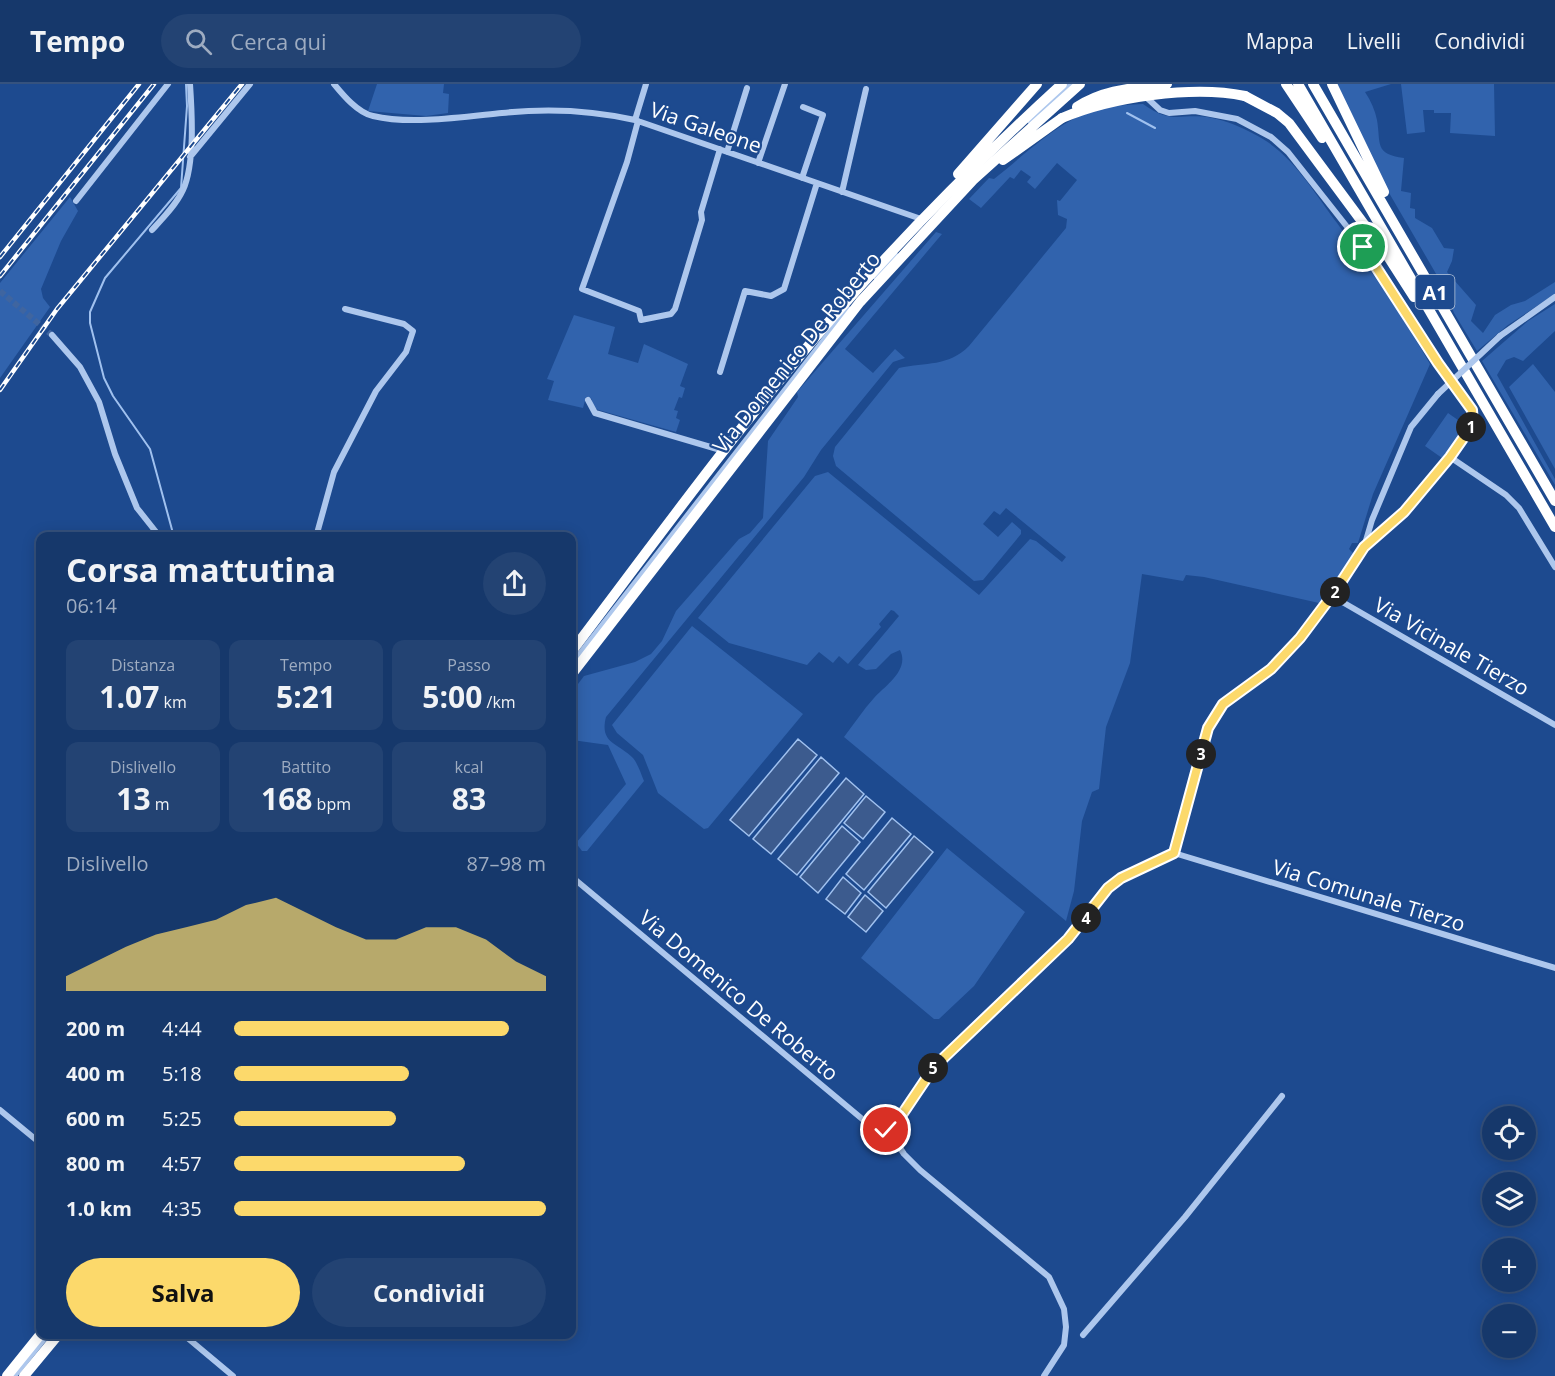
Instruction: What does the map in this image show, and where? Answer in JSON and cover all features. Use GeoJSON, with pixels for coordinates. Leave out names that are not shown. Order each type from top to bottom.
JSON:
{"type":"FeatureCollection","features":[{"type":"Feature","properties":{"kind":"highway"},"geometry":{"type":"LineString","coordinates":[[576,646],[700,483],[831,319],[1036,84]]}},
{"type":"Feature","properties":{"kind":"highway"},"geometry":{"type":"LineString","coordinates":[[1028,116],[1054,84]]}},
{"type":"Feature","properties":{"kind":"highway"},"geometry":{"type":"LineString","coordinates":[[910,231],[1062,84]]}},
{"type":"Feature","properties":{"kind":"highway"},"geometry":{"type":"LineString","coordinates":[[576,669],[860,302],[973,180],[1080,84]]}},
{"type":"Feature","properties":{"kind":"highway"},"geometry":{"type":"LineString","coordinates":[[973,180],[1090,98],[1116,90],[1167,84]]}},
{"type":"Feature","properties":{"kind":"highway"},"geometry":{"type":"LineString","coordinates":[[1286,84],[1331,152],[1359,188]]}},
{"type":"Feature","properties":{"kind":"highway","name":"A1"},"geometry":{"type":"LineString","coordinates":[[1298,84],[1555,527]]}},
{"type":"Feature","properties":{"kind":"highway","name":"A1"},"geometry":{"type":"LineString","coordinates":[[1313,84],[1555,501]]}},
{"type":"Feature","properties":{"kind":"highway"},"geometry":{"type":"LineString","coordinates":[[1332,84],[1420,265]]}},
{"type":"Feature","properties":{"kind":"highway"},"geometry":{"type":"LineString","coordinates":[[1062,118],[1085,108],[1116,101],[1219,90],[1245,96],[1277,113],[1288,123],[1389,258],[1473,387]]}},
{"type":"Feature","properties":{"kind":"highway"},"geometry":{"type":"LineString","coordinates":[[7,1376],[37,1339]]}},
{"type":"Feature","properties":{"kind":"highway"},"geometry":{"type":"LineString","coordinates":[[24,1376],[55,1339]]}},
{"type":"Feature","properties":{"kind":"street"},"geometry":{"type":"LineString","coordinates":[[75,201],[168,84]]}},
{"type":"Feature","properties":{"kind":"street"},"geometry":{"type":"LineString","coordinates":[[152,231],[183,191],[190,157],[190,84]]}},
{"type":"Feature","properties":{"kind":"street"},"geometry":{"type":"LineString","coordinates":[[190,157],[250,84]]}},
{"type":"Feature","properties":{"kind":"street","name":"Via Galeone"},"geometry":{"type":"LineString","coordinates":[[334,84],[363,112],[373,116],[430,119],[558,109],[608,114],[723,150],[927,221]]}},
{"type":"Feature","properties":{"kind":"street"},"geometry":{"type":"LineString","coordinates":[[646,84],[627,162],[582,289],[639,311],[641,321],[671,314],[675,309],[702,220],[701,212],[747,88]]}},
{"type":"Feature","properties":{"kind":"street"},"geometry":{"type":"LineString","coordinates":[[758,163],[785,84]]}},
{"type":"Feature","properties":{"kind":"street","name":"Via Domenico De Roberto"},"geometry":{"type":"LineString","coordinates":[[576,659],[836,323],[927,221],[1018,130],[1072,84]]}},
{"type":"Feature","properties":{"kind":"street"},"geometry":{"type":"LineString","coordinates":[[1044,1376],[1064,1345],[1066,1327],[1064,1309],[1050,1277],[920,1170],[904,1154],[890,1133],[934,1067],[1068,939],[1108,888],[1121,878],[1174,853],[1208,728],[1214,715],[1223,704],[1271,669],[1287,654],[1332,596],[1364,547],[1404,512],[1450,457],[1473,424],[1472,410],[1438,363],[1363,247],[1302,168],[1271,137],[1253,126],[1218,114],[1195,111],[1169,113],[1160,110],[1135,84]]}},
{"type":"Feature","properties":{"kind":"street"},"geometry":{"type":"LineString","coordinates":[[842,192],[866,89]]}},
{"type":"Feature","properties":{"kind":"street"},"geometry":{"type":"LineString","coordinates":[[802,178],[823,115],[803,107]]}},
{"type":"Feature","properties":{"kind":"street"},"geometry":{"type":"LineString","coordinates":[[720,372],[745,291],[771,296],[784,289],[817,183]]}},
{"type":"Feature","properties":{"kind":"street"},"geometry":{"type":"LineString","coordinates":[[1364,547],[1372,520],[1411,427],[1438,394],[1500,336],[1555,297]]}},
{"type":"Feature","properties":{"kind":"street"},"geometry":{"type":"LineString","coordinates":[[317,532],[334,472],[376,391],[406,352],[413,331],[404,324],[345,309]]}},
{"type":"Feature","properties":{"kind":"street"},"geometry":{"type":"LineString","coordinates":[[52,335],[80,367],[99,402],[115,454],[137,508],[156,532]]}},
{"type":"Feature","properties":{"kind":"street"},"geometry":{"type":"LineString","coordinates":[[588,400],[595,413],[734,454]]}},
{"type":"Feature","properties":{"kind":"street"},"geometry":{"type":"LineString","coordinates":[[1450,457],[1506,495],[1519,508],[1555,567]]}},
{"type":"Feature","properties":{"kind":"street","name":"Via Vicinale Tierzo"},"geometry":{"type":"LineString","coordinates":[[1332,596],[1555,725]]}},
{"type":"Feature","properties":{"kind":"street","name":"Via Comunale Tierzo"},"geometry":{"type":"LineString","coordinates":[[1174,853],[1555,968]]}},
{"type":"Feature","properties":{"kind":"street","name":"Via Domenico De Roberto"},"geometry":{"type":"LineString","coordinates":[[576,881],[873,1128],[890,1133]]}},
{"type":"Feature","properties":{"kind":"street"},"geometry":{"type":"LineString","coordinates":[[1083,1335],[1185,1217],[1282,1096]]}},
{"type":"Feature","properties":{"kind":"street"},"geometry":{"type":"LineString","coordinates":[[0,1110],[36,1140]]}},
{"type":"Feature","properties":{"kind":"street"},"geometry":{"type":"LineString","coordinates":[[14,1376],[44,1339]]}},
{"type":"Feature","properties":{"kind":"street"},"geometry":{"type":"LineString","coordinates":[[189,1339],[233,1376]]}},
{"type":"Feature","properties":{"kind":"shaded area"},"geometry":{"type":"Polygon","coordinates":[[[377,84],[444,84],[443,93],[449,94],[448,113],[426,116],[368,111],[377,84]]]}},
{"type":"Feature","properties":{"kind":"shaded area"},"geometry":{"type":"Polygon","coordinates":[[[1335,84],[1391,84],[1365,92],[1377,120],[1379,142],[1383,151],[1404,158],[1401,191],[1411,193],[1410,208],[1415,209],[1415,218],[1432,228],[1444,248],[1454,249],[1447,272],[1476,305],[1471,321],[1483,333],[1495,315],[1511,305],[1525,301],[1555,282],[1555,294],[1508,325],[1477,351],[1454,313],[1446,291],[1374,167],[1335,84]]]}},
{"type":"Feature","properties":{"kind":"shaded area"},"geometry":{"type":"Polygon","coordinates":[[[1401,84],[1494,84],[1495,136],[1450,133],[1451,113],[1434,113],[1434,110],[1423,110],[1425,132],[1407,134],[1401,84]]]}},
{"type":"Feature","properties":{"kind":"shaded area"},"geometry":{"type":"Polygon","coordinates":[[[1143,104],[1170,117],[1212,118],[1228,123],[1254,134],[1279,151],[1300,173],[1349,240],[1397,310],[1430,364],[1373,494],[1358,543],[1352,543],[1349,549],[1354,554],[1319,603],[1204,577],[1186,575],[1183,581],[1142,574],[1130,663],[1106,727],[1099,789],[1092,792],[1082,821],[1074,891],[1066,921],[844,737],[870,703],[895,677],[902,664],[900,650],[891,654],[876,669],[866,670],[858,665],[899,616],[894,611],[891,610],[879,624],[881,627],[848,664],[839,656],[833,663],[819,652],[807,665],[729,643],[698,618],[815,476],[828,472],[979,595],[1030,539],[1036,541],[1062,562],[1066,557],[1006,508],[1000,515],[994,511],[983,524],[998,537],[1012,522],[1021,530],[1021,534],[983,580],[974,581],[836,466],[833,456],[835,447],[899,368],[945,361],[969,346],[1066,228],[1067,219],[1058,215],[1057,200],[1060,201],[1077,180],[1057,163],[1035,189],[1027,182],[1031,177],[1021,170],[1014,179],[1010,177],[981,208],[969,199],[989,178],[994,179],[1046,137],[1075,118],[1105,107],[1143,104]]]}},
{"type":"Feature","properties":{"kind":"shaded area"},"geometry":{"type":"Polygon","coordinates":[[[70,197],[78,211],[61,241],[41,289],[43,298],[50,307],[0,378],[0,283],[70,197]]]}},
{"type":"Feature","properties":{"kind":"shaded area"},"geometry":{"type":"Polygon","coordinates":[[[936,232],[942,234],[845,349],[873,373],[895,349],[905,358],[893,362],[821,450],[804,477],[606,717],[605,733],[612,742],[633,758],[644,781],[587,851],[582,851],[576,843],[626,784],[608,745],[576,741],[576,687],[584,676],[635,662],[651,654],[662,641],[676,611],[739,539],[750,533],[763,518],[768,441],[798,397],[797,392],[936,232]]]}},
{"type":"Feature","properties":{"kind":"shaded area"},"geometry":{"type":"Polygon","coordinates":[[[1555,304],[1555,331],[1523,361],[1514,357],[1506,360],[1497,375],[1555,479],[1555,485],[1482,361],[1528,321],[1555,304]]]}},
{"type":"Feature","properties":{"kind":"shaded area"},"geometry":{"type":"Polygon","coordinates":[[[574,315],[615,327],[608,354],[638,363],[644,344],[688,364],[680,386],[685,388],[682,398],[679,397],[674,410],[678,411],[676,418],[680,420],[676,432],[595,409],[590,406],[592,399],[586,397],[583,408],[548,400],[554,381],[547,379],[574,315]]]}},
{"type":"Feature","properties":{"kind":"shaded area"},"geometry":{"type":"Polygon","coordinates":[[[1533,364],[1555,392],[1555,469],[1509,387],[1533,364]]]}},
{"type":"Feature","properties":{"kind":"shaded area"},"geometry":{"type":"Polygon","coordinates":[[[1448,413],[1465,425],[1442,458],[1425,446],[1448,413]]]}},
{"type":"Feature","properties":{"kind":"shaded area"},"geometry":{"type":"Polygon","coordinates":[[[692,626],[803,714],[708,828],[704,829],[658,793],[643,755],[617,733],[612,725],[692,626]]]}},
{"type":"Feature","properties":{"kind":"shaded area"},"geometry":{"type":"Polygon","coordinates":[[[798,739],[817,755],[749,836],[730,820],[798,739]]]}},
{"type":"Feature","properties":{"kind":"shaded area"},"geometry":{"type":"Polygon","coordinates":[[[821,757],[839,773],[771,854],[753,839],[821,757]]]}},
{"type":"Feature","properties":{"kind":"shaded area"},"geometry":{"type":"Polygon","coordinates":[[[846,778],[864,794],[797,875],[778,859],[846,778]]]}},
{"type":"Feature","properties":{"kind":"shaded area"},"geometry":{"type":"Polygon","coordinates":[[[866,796],[885,812],[863,839],[844,823],[866,796]]]}},
{"type":"Feature","properties":{"kind":"shaded area"},"geometry":{"type":"Polygon","coordinates":[[[892,818],[911,834],[864,890],[846,874],[892,818]]]}},
{"type":"Feature","properties":{"kind":"shaded area"},"geometry":{"type":"Polygon","coordinates":[[[842,826],[860,842],[818,893],[800,877],[842,826]]]}},
{"type":"Feature","properties":{"kind":"shaded area"},"geometry":{"type":"Polygon","coordinates":[[[914,836],[933,852],[886,908],[868,892],[914,836]]]}},
{"type":"Feature","properties":{"kind":"shaded area"},"geometry":{"type":"Polygon","coordinates":[[[947,848],[1025,912],[974,986],[939,1019],[934,1019],[861,958],[947,848]]]}},
{"type":"Feature","properties":{"kind":"shaded area"},"geometry":{"type":"Polygon","coordinates":[[[843,877],[861,893],[845,914],[826,899],[843,877]]]}},
{"type":"Feature","properties":{"kind":"shaded area"},"geometry":{"type":"Polygon","coordinates":[[[865,895],[883,911],[866,932],[848,917],[865,895]]]}},
{"type":"Feature","properties":{"kind":"waterway"},"geometry":{"type":"LineString","coordinates":[[173,532],[150,449],[113,396],[104,378],[90,323],[90,312],[105,278],[181,188],[187,106],[186,84]]}},
{"type":"Feature","properties":{"kind":"waterway"},"geometry":{"type":"LineString","coordinates":[[1127,113],[1155,128]]}},
{"type":"Feature","properties":{"kind":"tunnel"},"geometry":{"type":"LineString","coordinates":[[0,291],[52,335]]}},
{"type":"Feature","properties":{"kind":"railway"},"geometry":{"type":"LineString","coordinates":[[0,257],[139,84]]}},
{"type":"Feature","properties":{"kind":"railway"},"geometry":{"type":"LineString","coordinates":[[0,276],[154,84]]}},
{"type":"Feature","properties":{"kind":"railway"},"geometry":{"type":"LineString","coordinates":[[0,390],[57,309],[242,84]]}},
{"type":"Feature","properties":{"kind":"route"},"geometry":{"type":"LineString","coordinates":[[886,1130],[897,1122],[934,1067],[1068,939],[1114,882],[1174,853],[1208,728],[1214,715],[1223,704],[1271,669],[1287,654],[1336,590],[1364,547],[1404,512],[1450,457],[1473,424],[1474,413],[1438,363],[1363,247]]}}]}
